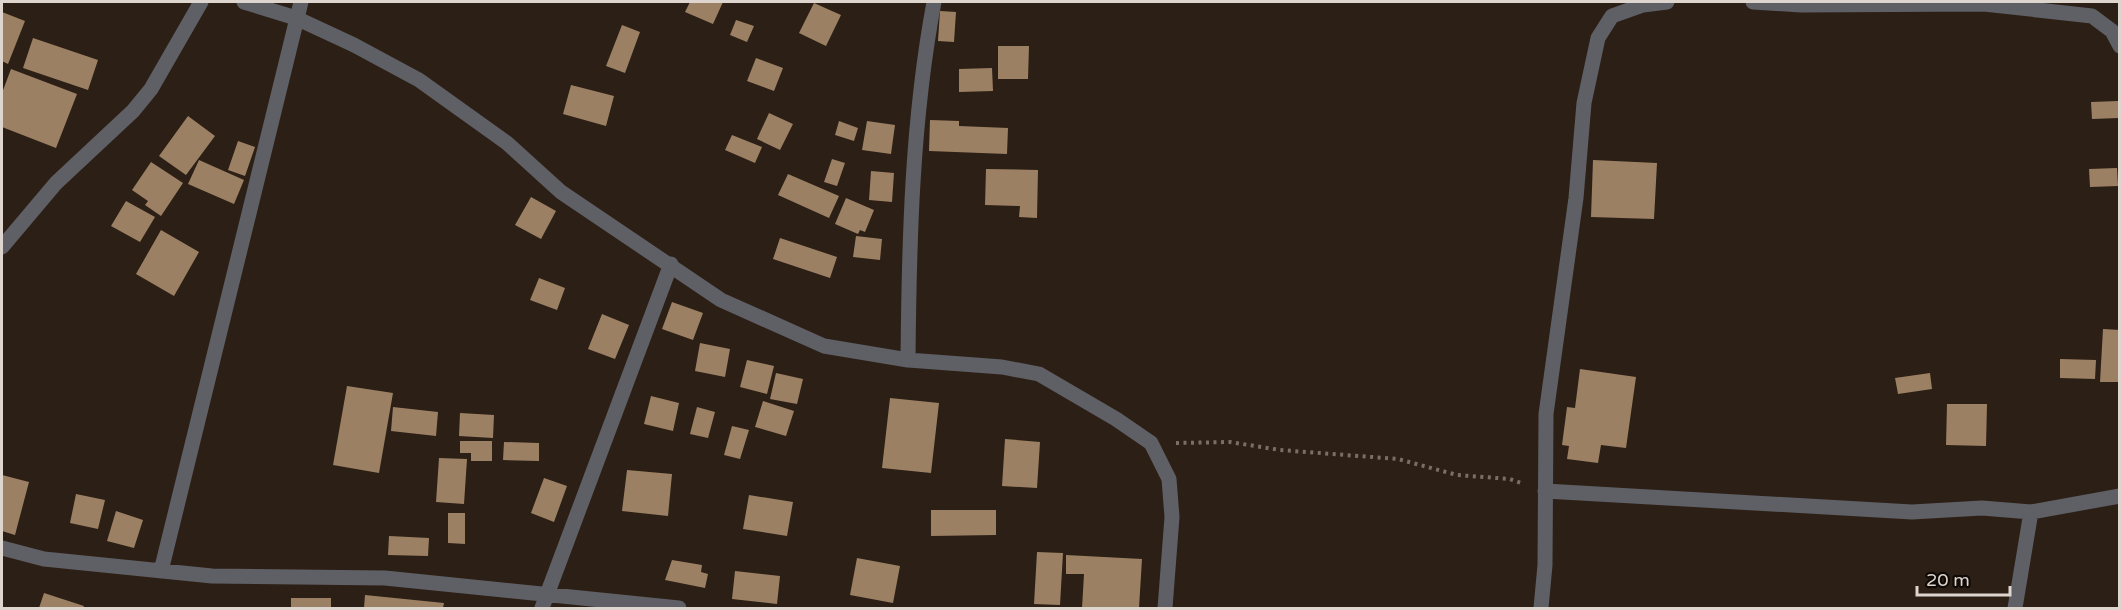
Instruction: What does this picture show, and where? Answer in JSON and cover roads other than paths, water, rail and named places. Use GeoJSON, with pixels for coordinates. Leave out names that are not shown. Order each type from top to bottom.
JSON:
{"type":"FeatureCollection","features":[{"type":"Feature","properties":{"kind":"street"},"geometry":{"type":"LineString","coordinates":[[2,247],[56,183],[145,97],[201,2]]}},
{"type":"Feature","properties":{"kind":"street"},"geometry":{"type":"LineString","coordinates":[[244,2],[296,18],[354,45],[418,80],[507,143],[561,192],[671,264],[721,300],[824,346],[908,360],[1002,367],[1039,374],[1151,443],[1169,479],[1172,517],[1165,609]]}},
{"type":"Feature","properties":{"kind":"street"},"geometry":{"type":"LineString","coordinates":[[161,571],[301,2]]}},
{"type":"Feature","properties":{"kind":"street"},"geometry":{"type":"LineString","coordinates":[[908,360],[914,156],[922,67],[934,2]]}},
{"type":"Feature","properties":{"kind":"street"},"geometry":{"type":"LineString","coordinates":[[1540,609],[1545,565],[1546,414],[1576,198],[1584,103],[1598,38],[1612,16],[1642,5],[1667,2]]}},
{"type":"Feature","properties":{"kind":"street"},"geometry":{"type":"LineString","coordinates":[[1753,2],[1984,4],[2092,16],[2112,32],[2120,46]]}},
{"type":"Feature","properties":{"kind":"street"},"geometry":{"type":"LineString","coordinates":[[544,601],[671,264]]}},
{"type":"Feature","properties":{"kind":"street"},"geometry":{"type":"LineString","coordinates":[[1545,491],[1912,512],[1982,508],[2031,512],[2120,496]]}},
{"type":"Feature","properties":{"kind":"street"},"geometry":{"type":"LineString","coordinates":[[2015,609],[2031,512]]}},
{"type":"Feature","properties":{"kind":"street"},"geometry":{"type":"LineString","coordinates":[[2,548],[44,559],[212,576],[385,578],[544,601],[679,609]]}}]}
